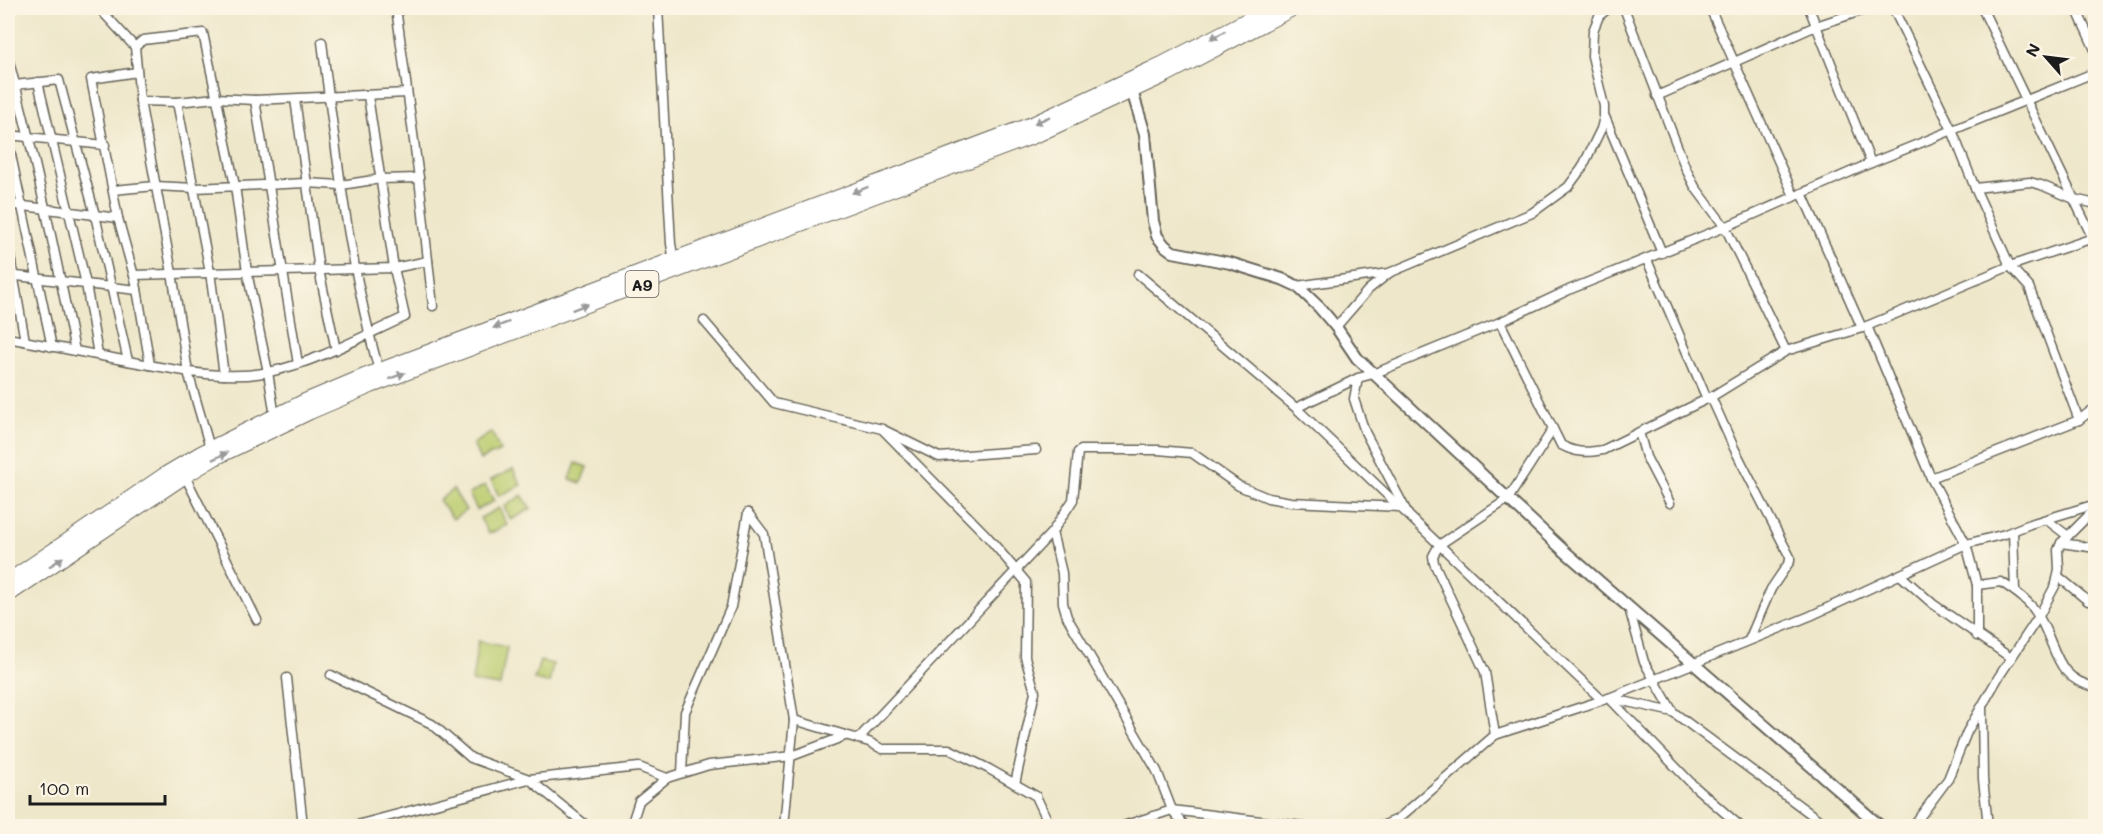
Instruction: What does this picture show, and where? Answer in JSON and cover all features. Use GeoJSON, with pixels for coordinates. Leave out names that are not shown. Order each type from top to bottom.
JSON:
{"type":"FeatureCollection","features":[{"type":"Feature","properties":{"kind":"highway","name":"A9"},"geometry":{"type":"LineString","coordinates":[[8,581],[164,476],[210,448],[315,397],[1032,124],[1161,65],[1269,8]]}},
{"type":"Feature","properties":{"kind":"highway","name":"A9"},"geometry":{"type":"LineString","coordinates":[[8,595],[184,476],[214,458],[310,412],[363,389],[1037,135],[1132,91],[1294,8]]}},
{"type":"Feature","properties":{"kind":"street"},"geometry":{"type":"LineString","coordinates":[[99,8],[135,47],[140,101],[188,372],[210,448]]}},
{"type":"Feature","properties":{"kind":"street"},"geometry":{"type":"LineString","coordinates":[[396,8],[419,178],[433,306]]}},
{"type":"Feature","properties":{"kind":"street"},"geometry":{"type":"LineString","coordinates":[[658,8],[670,232],[674,260]]}},
{"type":"Feature","properties":{"kind":"street"},"geometry":{"type":"LineString","coordinates":[[1297,286],[1389,273],[1532,213],[1568,187],[1582,168],[1601,129],[1604,117],[1604,106],[1592,56],[1593,31],[1599,16],[1609,8]]}},
{"type":"Feature","properties":{"kind":"street"},"geometry":{"type":"LineString","coordinates":[[1624,8],[1695,187],[1725,227],[1786,351]]}},
{"type":"Feature","properties":{"kind":"street"},"geometry":{"type":"LineString","coordinates":[[1710,8],[1798,195],[1865,327],[1931,478],[1966,544],[1977,585],[1977,636]]}},
{"type":"Feature","properties":{"kind":"street"},"geometry":{"type":"LineString","coordinates":[[1809,8],[1871,163]]}},
{"type":"Feature","properties":{"kind":"street"},"geometry":{"type":"LineString","coordinates":[[1657,96],[1816,26],[1870,8]]}},
{"type":"Feature","properties":{"kind":"street"},"geometry":{"type":"LineString","coordinates":[[1893,8],[1952,130],[2010,266],[2029,287],[2079,420]]}},
{"type":"Feature","properties":{"kind":"street"},"geometry":{"type":"LineString","coordinates":[[1500,322],[1561,445],[1574,452],[1585,453],[1603,450],[1709,398],[1786,351],[1865,327],[2010,266],[2094,240],[1982,8]]}},
{"type":"Feature","properties":{"kind":"street"},"geometry":{"type":"LineString","coordinates":[[2076,8],[2096,52]]}},
{"type":"Feature","properties":{"kind":"street"},"geometry":{"type":"LineString","coordinates":[[135,47],[143,40],[203,33],[235,186],[247,272],[275,417]]}},
{"type":"Feature","properties":{"kind":"street"},"geometry":{"type":"LineString","coordinates":[[322,42],[354,269],[379,371]]}},
{"type":"Feature","properties":{"kind":"street"},"geometry":{"type":"LineString","coordinates":[[8,58],[47,209],[75,351]]}},
{"type":"Feature","properties":{"kind":"street"},"geometry":{"type":"LineString","coordinates":[[137,72],[91,79],[118,218],[134,275],[150,365]]}},
{"type":"Feature","properties":{"kind":"street"},"geometry":{"type":"LineString","coordinates":[[1296,408],[1358,378],[1500,322],[1871,163],[2096,72]]}},
{"type":"Feature","properties":{"kind":"street"},"geometry":{"type":"LineString","coordinates":[[15,85],[59,80],[95,215],[128,361]]}},
{"type":"Feature","properties":{"kind":"street"},"geometry":{"type":"LineString","coordinates":[[38,82],[86,284],[98,355]]}},
{"type":"Feature","properties":{"kind":"street"},"geometry":{"type":"LineString","coordinates":[[1132,91],[1145,134],[1156,236],[1165,246],[1173,252],[1230,262],[1297,286],[1319,307],[1357,358],[1373,374],[1562,549],[1880,826]]}},
{"type":"Feature","properties":{"kind":"street"},"geometry":{"type":"LineString","coordinates":[[140,101],[329,98],[407,93]]}},
{"type":"Feature","properties":{"kind":"street"},"geometry":{"type":"LineString","coordinates":[[8,338],[188,372],[224,375],[268,372],[298,364],[336,350],[405,318],[394,268],[368,96]]}},
{"type":"Feature","properties":{"kind":"street"},"geometry":{"type":"LineString","coordinates":[[295,99],[319,270],[336,350]]}},
{"type":"Feature","properties":{"kind":"street"},"geometry":{"type":"LineString","coordinates":[[255,100],[298,364]]}},
{"type":"Feature","properties":{"kind":"street"},"geometry":{"type":"LineString","coordinates":[[177,102],[210,272],[224,375]]}},
{"type":"Feature","properties":{"kind":"street"},"geometry":{"type":"LineString","coordinates":[[1604,117],[1662,253]]}},
{"type":"Feature","properties":{"kind":"street"},"geometry":{"type":"LineString","coordinates":[[8,135],[105,145]]}},
{"type":"Feature","properties":{"kind":"street"},"geometry":{"type":"LineString","coordinates":[[8,141],[52,347]]}},
{"type":"Feature","properties":{"kind":"street"},"geometry":{"type":"LineString","coordinates":[[113,190],[155,186],[195,188],[306,183],[341,185],[380,179],[419,178]]}},
{"type":"Feature","properties":{"kind":"street"},"geometry":{"type":"LineString","coordinates":[[1975,188],[2030,182],[2074,199],[2096,204]]}},
{"type":"Feature","properties":{"kind":"street"},"geometry":{"type":"LineString","coordinates":[[8,204],[118,218]]}},
{"type":"Feature","properties":{"kind":"street"},"geometry":{"type":"LineString","coordinates":[[8,245],[11,275],[26,341]]}},
{"type":"Feature","properties":{"kind":"street"},"geometry":{"type":"LineString","coordinates":[[1647,260],[1709,398],[1790,557],[1771,589],[1749,640]]}},
{"type":"Feature","properties":{"kind":"street"},"geometry":{"type":"LineString","coordinates":[[134,275],[394,268],[428,261]]}},
{"type":"Feature","properties":{"kind":"street"},"geometry":{"type":"LineString","coordinates":[[1336,327],[1359,299],[1389,273]]}},
{"type":"Feature","properties":{"kind":"street"},"geometry":{"type":"LineString","coordinates":[[1138,274],[1296,408],[1694,786],[1740,826]]}},
{"type":"Feature","properties":{"kind":"street"},"geometry":{"type":"LineString","coordinates":[[11,275],[137,290]]}},
{"type":"Feature","properties":{"kind":"street"},"geometry":{"type":"LineString","coordinates":[[704,321],[774,403],[882,429],[939,457],[1036,450]]}},
{"type":"Feature","properties":{"kind":"street"},"geometry":{"type":"LineString","coordinates":[[1358,378],[1354,399],[1365,432],[1403,509]]}},
{"type":"Feature","properties":{"kind":"street"},"geometry":{"type":"LineString","coordinates":[[1931,478],[2079,420],[2096,407]]}},
{"type":"Feature","properties":{"kind":"street"},"geometry":{"type":"LineString","coordinates":[[882,429],[987,536],[1026,582],[1024,657],[1035,692],[1015,784]]}},
{"type":"Feature","properties":{"kind":"street"},"geometry":{"type":"LineString","coordinates":[[1495,735],[1485,672],[1434,563],[1433,556],[1439,545],[1508,499],[1553,429]]}},
{"type":"Feature","properties":{"kind":"street"},"geometry":{"type":"LineString","coordinates":[[1639,432],[1647,457],[1670,503]]}},
{"type":"Feature","properties":{"kind":"street"},"geometry":{"type":"LineString","coordinates":[[858,739],[1052,532],[1073,500],[1078,452],[1081,450],[1158,450],[1192,453],[1239,486],[1268,498],[1291,502],[1403,509]]}},
{"type":"Feature","properties":{"kind":"street"},"geometry":{"type":"LineString","coordinates":[[184,476],[257,620]]}},
{"type":"Feature","properties":{"kind":"street"},"geometry":{"type":"LineString","coordinates":[[1913,826],[1948,779],[1967,732],[2038,616],[2058,576],[2060,569],[2058,550],[2061,543],[2092,516],[2096,505]]}},
{"type":"Feature","properties":{"kind":"street"},"geometry":{"type":"LineString","coordinates":[[1382,826],[1398,819],[1495,735],[1605,699],[1810,616],[1966,544],[2096,505]]}},
{"type":"Feature","properties":{"kind":"street"},"geometry":{"type":"LineString","coordinates":[[682,773],[685,712],[731,607],[748,513],[764,534],[794,720],[784,826]]}},
{"type":"Feature","properties":{"kind":"street"},"geometry":{"type":"LineString","coordinates":[[2047,520],[2068,536]]}},
{"type":"Feature","properties":{"kind":"street"},"geometry":{"type":"LineString","coordinates":[[2013,531],[2015,591]]}},
{"type":"Feature","properties":{"kind":"street"},"geometry":{"type":"LineString","coordinates":[[1052,532],[1062,573],[1063,603],[1067,617],[1157,771],[1172,810],[1185,826]]}},
{"type":"Feature","properties":{"kind":"street"},"geometry":{"type":"LineString","coordinates":[[2061,543],[2096,548]]}},
{"type":"Feature","properties":{"kind":"street"},"geometry":{"type":"LineString","coordinates":[[1900,575],[1933,604],[2011,658]]}},
{"type":"Feature","properties":{"kind":"street"},"geometry":{"type":"LineString","coordinates":[[2058,576],[2088,601],[2096,597]]}},
{"type":"Feature","properties":{"kind":"street"},"geometry":{"type":"LineString","coordinates":[[1977,585],[2001,582],[2015,591],[2038,616],[2065,672],[2076,680],[2096,687]]}},
{"type":"Feature","properties":{"kind":"street"},"geometry":{"type":"LineString","coordinates":[[1629,607],[1644,662],[1673,712],[1827,826]]}},
{"type":"Feature","properties":{"kind":"street"},"geometry":{"type":"LineString","coordinates":[[331,675],[432,724],[471,758],[529,779],[587,826]]}},
{"type":"Feature","properties":{"kind":"street"},"geometry":{"type":"LineString","coordinates":[[287,678],[303,826]]}},
{"type":"Feature","properties":{"kind":"street"},"geometry":{"type":"LineString","coordinates":[[1605,699],[1673,712]]}},
{"type":"Feature","properties":{"kind":"street"},"geometry":{"type":"LineString","coordinates":[[1982,706],[1983,779],[1988,826]]}},
{"type":"Feature","properties":{"kind":"street"},"geometry":{"type":"LineString","coordinates":[[794,720],[869,742],[882,749],[949,749],[1036,796],[1050,826]]}},
{"type":"Feature","properties":{"kind":"street"},"geometry":{"type":"LineString","coordinates":[[631,826],[639,801],[667,778],[709,765],[792,756],[845,735]]}},
{"type":"Feature","properties":{"kind":"street"},"geometry":{"type":"LineString","coordinates":[[353,826],[529,779],[639,767],[667,778]]}},
{"type":"Feature","properties":{"kind":"street"},"geometry":{"type":"LineString","coordinates":[[1123,826],[1172,810],[1302,826]]}},
{"type":"Feature","properties":{"kind":"green space"},"geometry":{"type":"Polygon","coordinates":[[[492,432],[500,451],[480,460],[473,444],[492,432]]]}},
{"type":"Feature","properties":{"kind":"green space"},"geometry":{"type":"Polygon","coordinates":[[[576,463],[587,467],[581,483],[570,479],[576,463]]]}},
{"type":"Feature","properties":{"kind":"green space"},"geometry":{"type":"Polygon","coordinates":[[[513,469],[521,485],[499,496],[491,480],[513,469]]]}},
{"type":"Feature","properties":{"kind":"green space"},"geometry":{"type":"Polygon","coordinates":[[[485,485],[494,501],[477,510],[469,494],[485,485]]]}},
{"type":"Feature","properties":{"kind":"green space"},"geometry":{"type":"Polygon","coordinates":[[[453,489],[466,510],[453,519],[439,500],[453,489]]]}},
{"type":"Feature","properties":{"kind":"green space"},"geometry":{"type":"Polygon","coordinates":[[[522,495],[531,509],[511,520],[504,507],[522,495]]]}},
{"type":"Feature","properties":{"kind":"green space"},"geometry":{"type":"Polygon","coordinates":[[[499,508],[507,525],[489,534],[480,518],[499,508]]]}},
{"type":"Feature","properties":{"kind":"green space"},"geometry":{"type":"Polygon","coordinates":[[[478,641],[507,647],[500,686],[472,682],[478,641]]]}},
{"type":"Feature","properties":{"kind":"green space"},"geometry":{"type":"Polygon","coordinates":[[[540,661],[553,664],[549,683],[534,680],[540,661]]]}}]}
